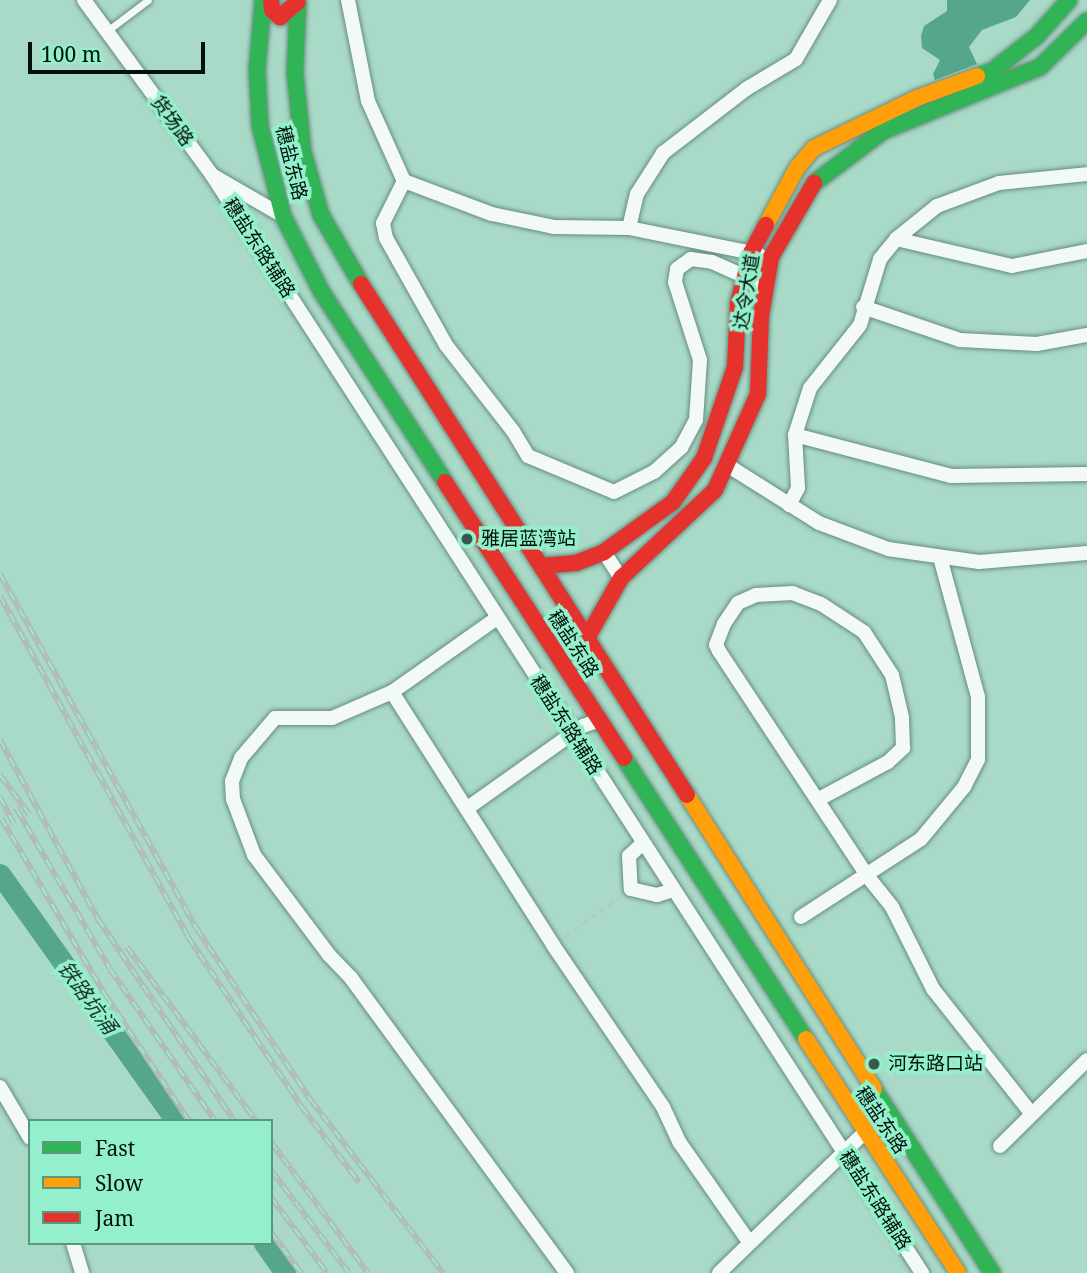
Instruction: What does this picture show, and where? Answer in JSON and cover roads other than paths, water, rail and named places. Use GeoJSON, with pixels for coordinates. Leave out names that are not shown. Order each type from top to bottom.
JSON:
{"type":"FeatureCollection","features":[{"type":"Feature","properties":{"kind":"main road","name":"穗盐东路"},"geometry":{"type":"LineString","coordinates":[[262,0],[257,70],[260,126],[283,216],[321,291],[864,1133],[958,1273]]}},
{"type":"Feature","properties":{"kind":"main road"},"geometry":{"type":"LineString","coordinates":[[271,0],[275,15],[280,17],[298,1]]}},
{"type":"Feature","properties":{"kind":"main road","name":"达令大道"},"geometry":{"type":"LineString","coordinates":[[587,638],[621,578],[715,490],[758,394],[766,286],[771,257],[817,178],[883,131],[979,84],[1037,36],[1069,0]]}},
{"type":"Feature","properties":{"kind":"main road","name":"穗盐东路"},"geometry":{"type":"LineString","coordinates":[[298,1],[295,73],[299,119],[311,186],[321,215],[370,303],[992,1273]]}},
{"type":"Feature","properties":{"kind":"main road","name":"达令大道"},"geometry":{"type":"LineString","coordinates":[[541,566],[576,563],[604,552],[673,502],[704,458],[735,367],[738,303],[751,253],[797,168],[814,148],[881,114],[1040,67],[1087,21]]}},
{"type":"Feature","properties":{"kind":"street","name":"货场路"},"geometry":{"type":"LineString","coordinates":[[84,0],[212,175],[283,216]]}},
{"type":"Feature","properties":{"kind":"street"},"geometry":{"type":"LineString","coordinates":[[348,0],[346,9],[368,102],[404,181],[492,214],[554,227],[629,228],[771,257]]}},
{"type":"Feature","properties":{"kind":"street"},"geometry":{"type":"LineString","coordinates":[[629,228],[637,194],[663,153],[747,89],[796,59],[830,0]]}},
{"type":"Feature","properties":{"kind":"street"},"geometry":{"type":"LineString","coordinates":[[789,505],[798,488],[795,435],[810,388],[860,325],[863,307],[880,259],[896,239],[937,206],[999,183],[1087,174]]}},
{"type":"Feature","properties":{"kind":"street","name":"穗盐东路辅路"},"geometry":{"type":"LineString","coordinates":[[212,175],[922,1273]]}},
{"type":"Feature","properties":{"kind":"street"},"geometry":{"type":"LineString","coordinates":[[404,181],[383,223],[386,238],[446,345],[513,431],[528,457],[614,492],[654,472],[681,448],[696,420],[700,360],[675,282],[677,269],[691,258],[766,286]]}},
{"type":"Feature","properties":{"kind":"street"},"geometry":{"type":"LineString","coordinates":[[896,239],[1012,266],[1087,251]]}},
{"type":"Feature","properties":{"kind":"street"},"geometry":{"type":"LineString","coordinates":[[863,307],[960,340],[1037,344],[1087,335]]}},
{"type":"Feature","properties":{"kind":"street"},"geometry":{"type":"LineString","coordinates":[[795,435],[951,476],[1087,474]]}},
{"type":"Feature","properties":{"kind":"street"},"geometry":{"type":"LineString","coordinates":[[727,465],[819,523],[888,549],[979,562],[1086,555]]}},
{"type":"Feature","properties":{"kind":"street"},"geometry":{"type":"LineString","coordinates":[[604,552],[621,578]]}},
{"type":"Feature","properties":{"kind":"street"},"geometry":{"type":"LineString","coordinates":[[801,917],[867,877],[921,839],[964,787],[978,759],[978,697],[940,557]]}},
{"type":"Feature","properties":{"kind":"street"},"geometry":{"type":"LineString","coordinates":[[819,799],[888,762],[903,748],[902,717],[892,675],[864,632],[821,604],[793,593],[756,595],[738,603],[716,645],[819,799],[867,877],[892,907],[933,989],[1031,1113]]}},
{"type":"Feature","properties":{"kind":"street"},"geometry":{"type":"LineString","coordinates":[[497,618],[392,692],[332,718],[275,718],[241,758],[232,781],[242,828],[254,855],[329,955],[351,978],[567,1273]]}},
{"type":"Feature","properties":{"kind":"street"},"geometry":{"type":"LineString","coordinates":[[392,692],[469,807],[553,946],[749,1242]]}},
{"type":"Feature","properties":{"kind":"street"},"geometry":{"type":"LineString","coordinates":[[469,807],[572,734],[597,721]]}},
{"type":"Feature","properties":{"kind":"street"},"geometry":{"type":"LineString","coordinates":[[643,843],[629,856],[631,889],[657,895],[673,890]]}},
{"type":"Feature","properties":{"kind":"street"},"geometry":{"type":"LineString","coordinates":[[1000,1146],[1087,1060]]}},
{"type":"Feature","properties":{"kind":"street"},"geometry":{"type":"LineString","coordinates":[[0,1087],[28,1135]]}},
{"type":"Feature","properties":{"kind":"street"},"geometry":{"type":"LineString","coordinates":[[719,1273],[749,1242],[780,1217],[843,1150],[864,1133]]}},
{"type":"Feature","properties":{"kind":"street"},"geometry":{"type":"LineString","coordinates":[[74,1245],[82,1273]]}},
{"type":"Feature","properties":{"kind":"lane"},"geometry":{"type":"LineString","coordinates":[[107,32],[148,0]]}},
{"type":"Feature","properties":{"kind":"waterway","name":"铁路坑涌"},"geometry":{"type":"LineString","coordinates":[[0,874],[175,1119]]}},
{"type":"Feature","properties":{"kind":"waterway","name":"铁路坑涌"},"geometry":{"type":"LineString","coordinates":[[265,1245],[285,1273]]}},
{"type":"Feature","properties":{"kind":"railway"},"geometry":{"type":"LineString","coordinates":[[0,574],[197,929],[310,1099],[443,1273]]}},
{"type":"Feature","properties":{"kind":"railway"},"geometry":{"type":"LineString","coordinates":[[0,596],[188,937],[301,1106],[359,1182]]}},
{"type":"Feature","properties":{"kind":"railway"},"geometry":{"type":"LineString","coordinates":[[0,740],[98,919],[233,1119]]}},
{"type":"Feature","properties":{"kind":"railway"},"geometry":{"type":"LineString","coordinates":[[0,775],[29,814]]}},
{"type":"Feature","properties":{"kind":"railway"},"geometry":{"type":"LineString","coordinates":[[0,797],[14,824]]}},
{"type":"Feature","properties":{"kind":"railway"},"geometry":{"type":"LineString","coordinates":[[16,808],[110,969],[214,1119]]}},
{"type":"Feature","properties":{"kind":"railway"},"geometry":{"type":"LineString","coordinates":[[1,818],[106,996],[188,1119]]}},
{"type":"Feature","properties":{"kind":"railway"},"geometry":{"type":"LineString","coordinates":[[127,947],[255,1119]]}},
{"type":"Feature","properties":{"kind":"railway"},"geometry":{"type":"LineString","coordinates":[[273,1145],[368,1273]]}},
{"type":"Feature","properties":{"kind":"railway"},"geometry":{"type":"LineString","coordinates":[[273,1173],[349,1273]]}},
{"type":"Feature","properties":{"kind":"railway"},"geometry":{"type":"LineString","coordinates":[[273,1200],[327,1273]]}},
{"type":"Feature","properties":{"kind":"railway"},"geometry":{"type":"LineString","coordinates":[[273,1235],[301,1273]]}},
{"type":"Feature","properties":{"kind":"place","name":"雅居蓝湾站"},"geometry":{"type":"Point","coordinates":[467,539]}},
{"type":"Feature","properties":{"kind":"place","name":"河东路口站"},"geometry":{"type":"Point","coordinates":[874,1064]}}]}
